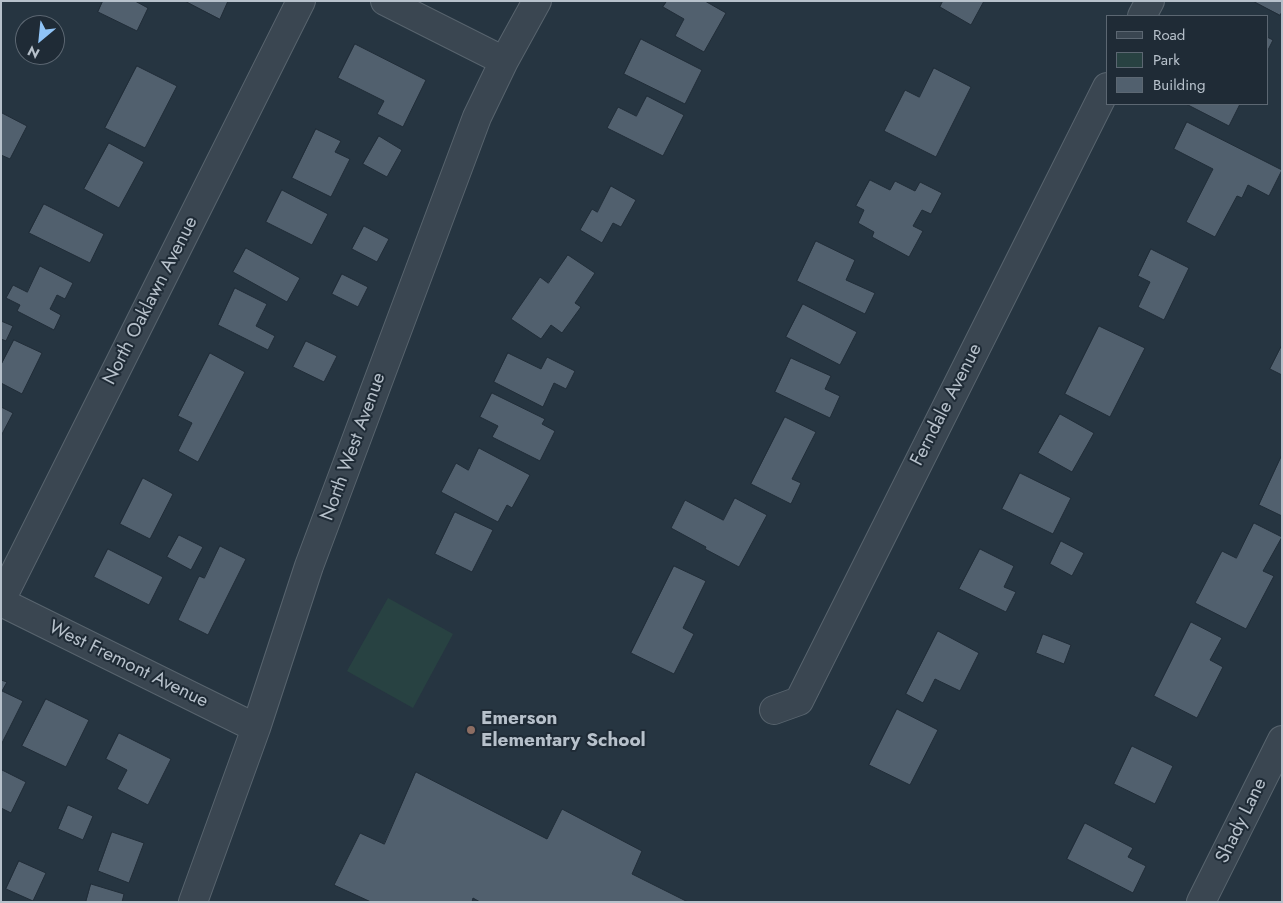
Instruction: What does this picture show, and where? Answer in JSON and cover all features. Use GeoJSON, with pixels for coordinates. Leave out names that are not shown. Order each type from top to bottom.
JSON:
{"type":"FeatureCollection","features":[{"type":"Feature","properties":{"kind":"street","name":"North Oaklawn Avenue"},"geometry":{"type":"LineString","coordinates":[[1,601],[301,1]]}},
{"type":"Feature","properties":{"kind":"street"},"geometry":{"type":"LineString","coordinates":[[385,1],[504,61]]}},
{"type":"Feature","properties":{"kind":"street","name":"North West Avenue"},"geometry":{"type":"LineString","coordinates":[[193,902],[256,728],[313,557],[476,116],[537,1]]}},
{"type":"Feature","properties":{"kind":"street"},"geometry":{"type":"LineString","coordinates":[[1143,15],[1150,1]]}},
{"type":"Feature","properties":{"kind":"street","name":"Ferndale Avenue"},"geometry":{"type":"LineString","coordinates":[[774,710],[799,701],[1106,89]]}},
{"type":"Feature","properties":{"kind":"street","name":"West Fremont Avenue"},"geometry":{"type":"LineString","coordinates":[[1,601],[256,728]]}},
{"type":"Feature","properties":{"kind":"street","name":"Shady Lane"},"geometry":{"type":"LineString","coordinates":[[1201,902],[1282,740]]}},
{"type":"Feature","properties":{"kind":"green space"},"geometry":{"type":"Polygon","coordinates":[[[388,598],[453,634],[413,708],[347,671],[388,598]]]}},
{"type":"Feature","properties":{"kind":"building"},"geometry":{"type":"Polygon","coordinates":[[[103,1],[135,1],[148,8],[137,31],[98,12],[103,1]]]}},
{"type":"Feature","properties":{"kind":"building"},"geometry":{"type":"Polygon","coordinates":[[[185,1],[228,1],[220,19],[185,1]]]}},
{"type":"Feature","properties":{"kind":"building"},"geometry":{"type":"Polygon","coordinates":[[[667,1],[705,1],[726,13],[704,52],[675,36],[684,19],[663,7],[667,1]]]}},
{"type":"Feature","properties":{"kind":"building"},"geometry":{"type":"Polygon","coordinates":[[[943,1],[984,1],[971,25],[940,7],[943,1]]]}},
{"type":"Feature","properties":{"kind":"building"},"geometry":{"type":"Polygon","coordinates":[[[1253,1],[1282,1],[1282,12],[1280,15],[1253,1]]]}},
{"type":"Feature","properties":{"kind":"building"},"geometry":{"type":"Polygon","coordinates":[[[1268,38],[1273,40],[1268,50],[1268,38]]]}},
{"type":"Feature","properties":{"kind":"building"},"geometry":{"type":"Polygon","coordinates":[[[641,39],[702,70],[685,104],[624,74],[641,39]]]}},
{"type":"Feature","properties":{"kind":"building"},"geometry":{"type":"Polygon","coordinates":[[[355,44],[426,80],[403,127],[377,114],[384,101],[338,78],[355,44]]]}},
{"type":"Feature","properties":{"kind":"building"},"geometry":{"type":"Polygon","coordinates":[[[137,66],[177,86],[145,148],[105,128],[137,66]]]}},
{"type":"Feature","properties":{"kind":"building"},"geometry":{"type":"Polygon","coordinates":[[[934,68],[971,87],[936,157],[884,131],[905,90],[919,97],[934,68]]]}},
{"type":"Feature","properties":{"kind":"building"},"geometry":{"type":"Polygon","coordinates":[[[647,96],[684,115],[663,156],[607,128],[618,107],[636,116],[647,96]]]}},
{"type":"Feature","properties":{"kind":"building"},"geometry":{"type":"Polygon","coordinates":[[[1188,105],[1240,105],[1229,126],[1188,105]]]}},
{"type":"Feature","properties":{"kind":"building"},"geometry":{"type":"Polygon","coordinates":[[[2,113],[27,126],[10,159],[1,155],[2,113]]]}},
{"type":"Feature","properties":{"kind":"building"},"geometry":{"type":"Polygon","coordinates":[[[1187,122],[1282,170],[1269,196],[1248,185],[1242,198],[1237,196],[1215,237],[1186,222],[1213,169],[1174,149],[1187,122]]]}},
{"type":"Feature","properties":{"kind":"building"},"geometry":{"type":"Polygon","coordinates":[[[316,129],[341,141],[335,152],[350,159],[331,197],[292,178],[316,129]]]}},
{"type":"Feature","properties":{"kind":"building"},"geometry":{"type":"Polygon","coordinates":[[[379,136],[402,150],[387,177],[363,164],[379,136]]]}},
{"type":"Feature","properties":{"kind":"building"},"geometry":{"type":"Polygon","coordinates":[[[109,143],[144,162],[119,208],[84,189],[109,143]]]}},
{"type":"Feature","properties":{"kind":"building"},"geometry":{"type":"Polygon","coordinates":[[[870,180],[890,190],[895,181],[915,191],[920,182],[942,193],[931,214],[922,210],[913,226],[923,231],[909,257],[872,237],[874,232],[858,223],[864,210],[856,206],[870,180]]]}},
{"type":"Feature","properties":{"kind":"building"},"geometry":{"type":"Polygon","coordinates":[[[611,186],[636,200],[621,227],[613,223],[602,243],[580,230],[592,209],[597,212],[611,186]]]}},
{"type":"Feature","properties":{"kind":"building"},"geometry":{"type":"Polygon","coordinates":[[[282,190],[328,214],[312,245],[266,222],[282,190]]]}},
{"type":"Feature","properties":{"kind":"building"},"geometry":{"type":"Polygon","coordinates":[[[44,204],[104,234],[90,263],[29,233],[44,204]]]}},
{"type":"Feature","properties":{"kind":"building"},"geometry":{"type":"Polygon","coordinates":[[[364,226],[389,239],[377,262],[352,249],[364,226]]]}},
{"type":"Feature","properties":{"kind":"building"},"geometry":{"type":"Polygon","coordinates":[[[816,241],[855,260],[846,280],[875,293],[865,314],[797,281],[816,241]]]}},
{"type":"Feature","properties":{"kind":"building"},"geometry":{"type":"Polygon","coordinates":[[[246,248],[300,278],[287,302],[233,272],[246,248]]]}},
{"type":"Feature","properties":{"kind":"building"},"geometry":{"type":"Polygon","coordinates":[[[1151,249],[1189,268],[1164,320],[1138,307],[1150,282],[1138,276],[1151,249]]]}},
{"type":"Feature","properties":{"kind":"building"},"geometry":{"type":"Polygon","coordinates":[[[568,255],[595,273],[575,303],[581,307],[562,333],[551,325],[541,339],[511,319],[540,277],[548,283],[568,255]]]}},
{"type":"Feature","properties":{"kind":"building"},"geometry":{"type":"Polygon","coordinates":[[[40,266],[73,283],[65,299],[57,295],[50,309],[61,315],[54,330],[17,311],[20,305],[6,298],[13,285],[27,292],[40,266]]]}},
{"type":"Feature","properties":{"kind":"building"},"geometry":{"type":"Polygon","coordinates":[[[342,274],[368,287],[358,307],[332,294],[342,274]]]}},
{"type":"Feature","properties":{"kind":"building"},"geometry":{"type":"Polygon","coordinates":[[[235,288],[267,304],[256,326],[275,336],[268,350],[218,325],[235,288]]]}},
{"type":"Feature","properties":{"kind":"building"},"geometry":{"type":"Polygon","coordinates":[[[803,304],[857,332],[840,365],[786,337],[803,304]]]}},
{"type":"Feature","properties":{"kind":"building"},"geometry":{"type":"Polygon","coordinates":[[[1,321],[13,326],[6,341],[1,339],[1,321]]]}},
{"type":"Feature","properties":{"kind":"building"},"geometry":{"type":"Polygon","coordinates":[[[1099,326],[1145,348],[1110,417],[1065,394],[1099,326]]]}},
{"type":"Feature","properties":{"kind":"building"},"geometry":{"type":"Polygon","coordinates":[[[14,340],[42,353],[22,394],[1,383],[1,365],[14,340]]]}},
{"type":"Feature","properties":{"kind":"building"},"geometry":{"type":"Polygon","coordinates":[[[306,341],[337,356],[324,382],[293,367],[306,341]]]}},
{"type":"Feature","properties":{"kind":"building"},"geometry":{"type":"Polygon","coordinates":[[[1282,345],[1282,375],[1270,369],[1282,345]]]}},
{"type":"Feature","properties":{"kind":"building"},"geometry":{"type":"Polygon","coordinates":[[[210,353],[245,372],[198,462],[178,451],[192,423],[178,416],[210,353]]]}},
{"type":"Feature","properties":{"kind":"building"},"geometry":{"type":"Polygon","coordinates":[[[508,353],[541,369],[547,357],[575,371],[566,389],[554,383],[543,407],[494,382],[508,353]]]}},
{"type":"Feature","properties":{"kind":"building"},"geometry":{"type":"Polygon","coordinates":[[[791,358],[831,376],[825,389],[840,396],[830,418],[775,392],[791,358]]]}},
{"type":"Feature","properties":{"kind":"building"},"geometry":{"type":"Polygon","coordinates":[[[492,393],[545,419],[542,424],[555,431],[540,461],[492,437],[498,426],[480,417],[492,393]]]}},
{"type":"Feature","properties":{"kind":"building"},"geometry":{"type":"Polygon","coordinates":[[[1,407],[13,413],[1,436],[1,407]]]}},
{"type":"Feature","properties":{"kind":"building"},"geometry":{"type":"Polygon","coordinates":[[[1060,414],[1094,433],[1072,472],[1038,453],[1060,414]]]}},
{"type":"Feature","properties":{"kind":"building"},"geometry":{"type":"Polygon","coordinates":[[[785,417],[816,432],[792,479],[801,483],[791,504],[751,484],[785,417]]]}},
{"type":"Feature","properties":{"kind":"building"},"geometry":{"type":"Polygon","coordinates":[[[479,448],[530,475],[512,508],[507,505],[498,522],[441,492],[456,463],[468,470],[479,448]]]}},
{"type":"Feature","properties":{"kind":"building"},"geometry":{"type":"Polygon","coordinates":[[[1282,455],[1282,516],[1259,505],[1282,455]]]}},
{"type":"Feature","properties":{"kind":"building"},"geometry":{"type":"Polygon","coordinates":[[[1020,473],[1071,498],[1053,534],[1002,509],[1020,473]]]}},
{"type":"Feature","properties":{"kind":"building"},"geometry":{"type":"Polygon","coordinates":[[[143,478],[173,494],[150,539],[120,524],[143,478]]]}},
{"type":"Feature","properties":{"kind":"building"},"geometry":{"type":"Polygon","coordinates":[[[735,498],[767,515],[739,567],[671,528],[685,500],[723,520],[735,498]]]}},
{"type":"Feature","properties":{"kind":"building"},"geometry":{"type":"Polygon","coordinates":[[[455,512],[493,530],[472,572],[435,554],[455,512]]]}},
{"type":"Feature","properties":{"kind":"building"},"geometry":{"type":"Polygon","coordinates":[[[1254,523],[1282,537],[1263,571],[1274,576],[1246,629],[1195,603],[1222,551],[1236,558],[1254,523]]]}},
{"type":"Feature","properties":{"kind":"building"},"geometry":{"type":"Polygon","coordinates":[[[179,535],[203,547],[191,570],[167,557],[179,535]]]}},
{"type":"Feature","properties":{"kind":"building"},"geometry":{"type":"Polygon","coordinates":[[[1061,541],[1084,553],[1072,576],[1050,564],[1061,541]]]}},
{"type":"Feature","properties":{"kind":"building"},"geometry":{"type":"Polygon","coordinates":[[[220,546],[246,559],[208,635],[178,620],[199,576],[204,578],[220,546]]]}},
{"type":"Feature","properties":{"kind":"building"},"geometry":{"type":"Polygon","coordinates":[[[108,549],[163,577],[149,605],[94,577],[108,549]]]}},
{"type":"Feature","properties":{"kind":"building"},"geometry":{"type":"Polygon","coordinates":[[[980,549],[1014,566],[1004,587],[1016,592],[1006,612],[959,589],[980,549]]]}},
{"type":"Feature","properties":{"kind":"building"},"geometry":{"type":"Polygon","coordinates":[[[674,566],[706,581],[683,628],[694,634],[674,674],[631,653],[674,566]]]}},
{"type":"Feature","properties":{"kind":"building"},"geometry":{"type":"Polygon","coordinates":[[[1191,622],[1222,638],[1210,660],[1223,667],[1197,718],[1154,696],[1191,622]]]}},
{"type":"Feature","properties":{"kind":"building"},"geometry":{"type":"Polygon","coordinates":[[[938,631],[979,653],[960,691],[935,679],[923,703],[906,694],[938,631]]]}},
{"type":"Feature","properties":{"kind":"building"},"geometry":{"type":"Polygon","coordinates":[[[1043,634],[1071,645],[1064,664],[1036,653],[1043,634]]]}},
{"type":"Feature","properties":{"kind":"building"},"geometry":{"type":"Polygon","coordinates":[[[1,680],[7,682],[2,691],[23,701],[1,745],[1,680]]]}},
{"type":"Feature","properties":{"kind":"building"},"geometry":{"type":"Polygon","coordinates":[[[46,699],[89,720],[66,767],[22,746],[46,699]]]}},
{"type":"Feature","properties":{"kind":"building"},"geometry":{"type":"Polygon","coordinates":[[[897,709],[938,730],[910,785],[869,765],[897,709]]]}},
{"type":"Feature","properties":{"kind":"building"},"geometry":{"type":"Polygon","coordinates":[[[119,733],[171,759],[148,805],[117,789],[127,770],[106,759],[119,733]]]}},
{"type":"Feature","properties":{"kind":"building"},"geometry":{"type":"Polygon","coordinates":[[[1132,746],[1173,766],[1155,804],[1114,784],[1132,746]]]}},
{"type":"Feature","properties":{"kind":"building"},"geometry":{"type":"Polygon","coordinates":[[[2,770],[26,782],[11,813],[1,808],[2,770]]]}},
{"type":"Feature","properties":{"kind":"building"},"geometry":{"type":"Polygon","coordinates":[[[416,772],[547,839],[562,809],[642,851],[632,874],[688,902],[480,902],[473,898],[472,902],[371,902],[334,885],[360,833],[384,844],[416,772]]]}},
{"type":"Feature","properties":{"kind":"building"},"geometry":{"type":"Polygon","coordinates":[[[68,805],[93,816],[83,840],[58,829],[68,805]]]}},
{"type":"Feature","properties":{"kind":"building"},"geometry":{"type":"Polygon","coordinates":[[[1085,823],[1133,848],[1128,857],[1146,866],[1133,893],[1067,859],[1085,823]]]}},
{"type":"Feature","properties":{"kind":"building"},"geometry":{"type":"Polygon","coordinates":[[[112,832],[144,843],[129,883],[98,871],[112,832]]]}},
{"type":"Feature","properties":{"kind":"building"},"geometry":{"type":"Polygon","coordinates":[[[19,861],[46,873],[33,901],[6,889],[19,861]]]}},
{"type":"Feature","properties":{"kind":"building"},"geometry":{"type":"Polygon","coordinates":[[[91,884],[124,894],[122,902],[86,902],[91,884]]]}},
{"type":"Feature","properties":{"kind":"place","name":"Emerson Elementary School"},"geometry":{"type":"Point","coordinates":[471,730]}}]}
